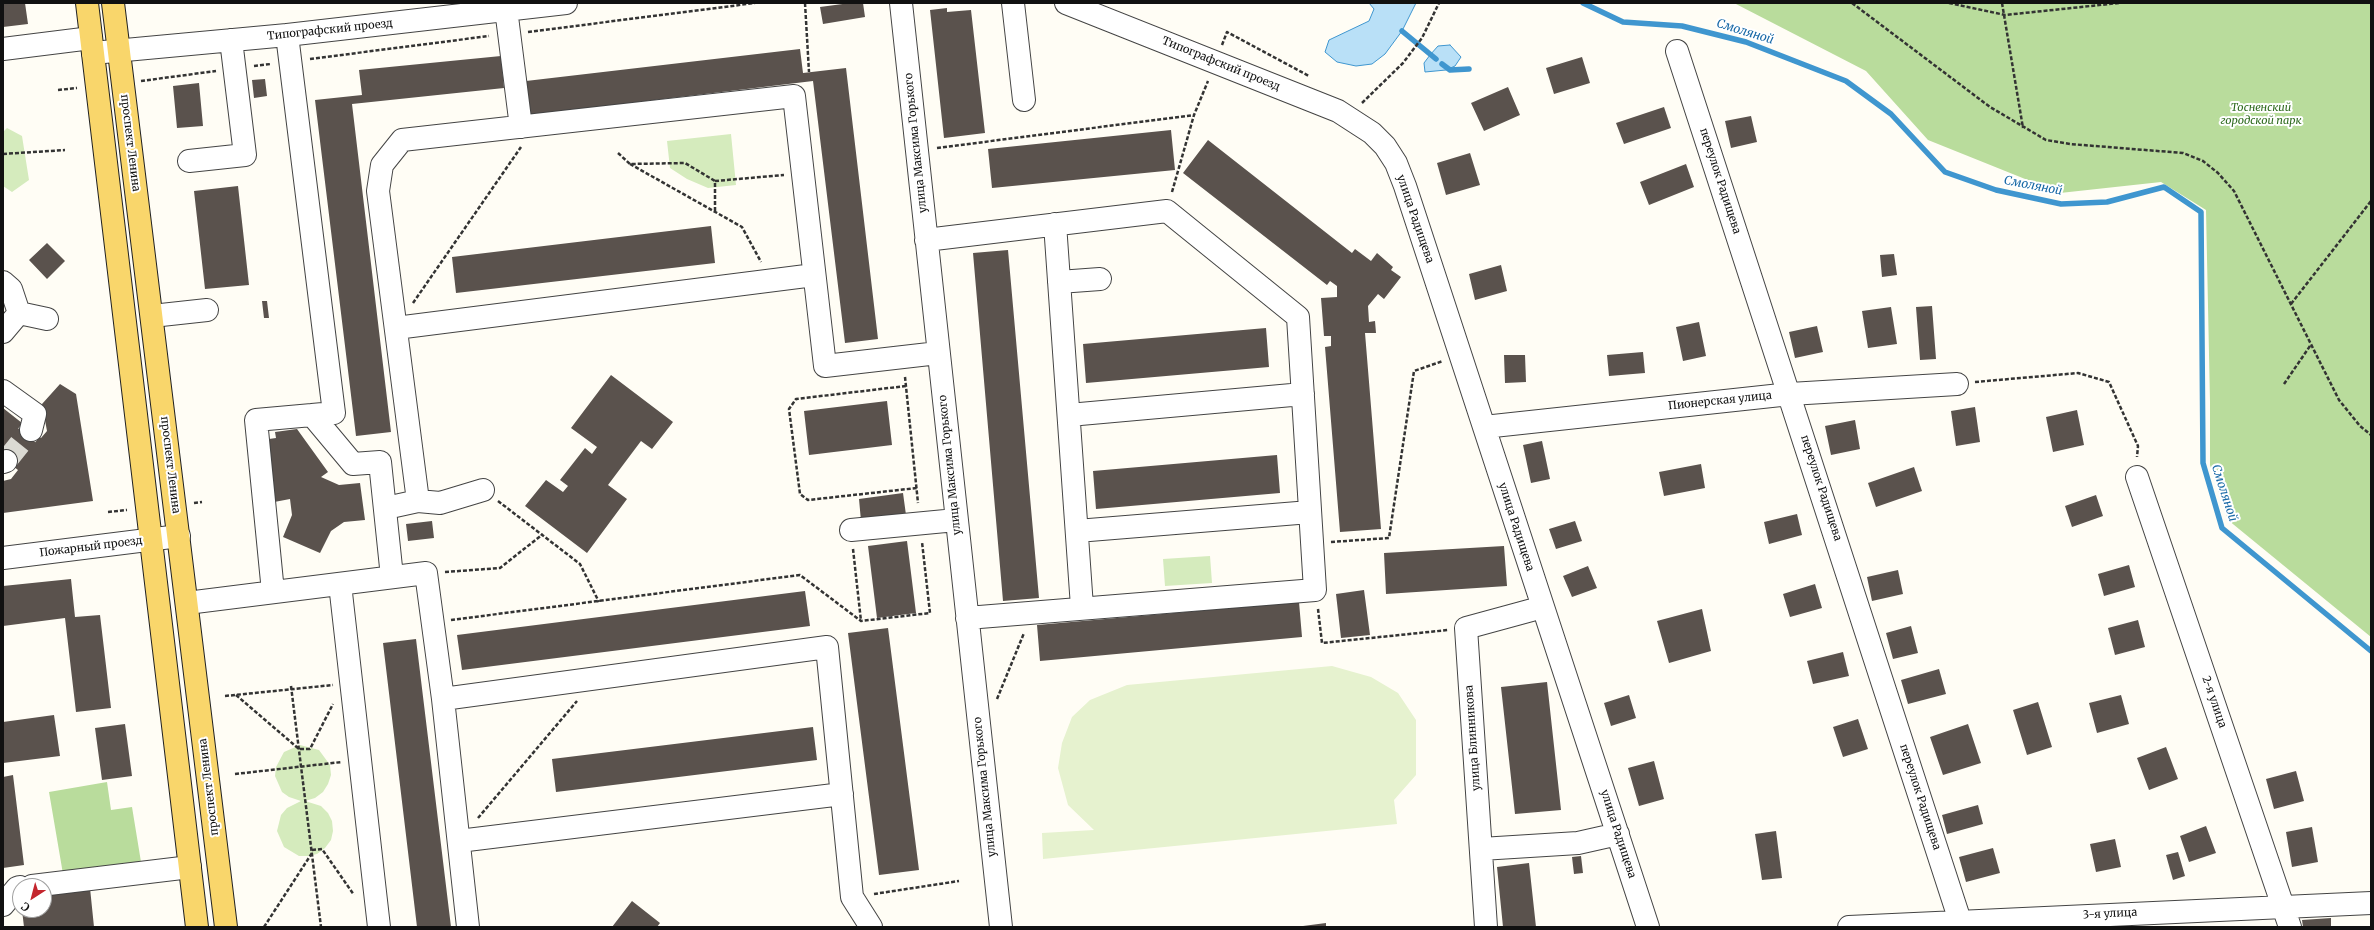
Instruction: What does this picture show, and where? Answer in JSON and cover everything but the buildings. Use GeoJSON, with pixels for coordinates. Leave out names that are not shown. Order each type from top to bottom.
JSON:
{"type":"FeatureCollection","features":[{"type":"Feature","properties":{"kind":"main road"},"geometry":{"type":"LineString","coordinates":[[87,3],[197,927]]}},
{"type":"Feature","properties":{"kind":"main road","name":"проспект Ленина"},"geometry":{"type":"LineString","coordinates":[[113,3],[226,927]]}},
{"type":"Feature","properties":{"kind":"street","name":"Типографский проезд"},"geometry":{"type":"LineString","coordinates":[[3,50],[92,45],[119,50],[287,35],[566,3]]}},
{"type":"Feature","properties":{"kind":"street","name":"улица Максима Горького"},"geometry":{"type":"LineString","coordinates":[[901,3],[966,618],[1001,927]]}},
{"type":"Feature","properties":{"kind":"street"},"geometry":{"type":"LineString","coordinates":[[1013,3],[1024,100]]}},
{"type":"Feature","properties":{"kind":"street","name":"Типографский проезд"},"geometry":{"type":"LineString","coordinates":[[1066,3],[1321,104],[1354,120],[1372,133]]}},
{"type":"Feature","properties":{"kind":"street"},"geometry":{"type":"LineString","coordinates":[[506,9],[522,135]]}},
{"type":"Feature","properties":{"kind":"street"},"geometry":{"type":"LineString","coordinates":[[273,592],[256,420],[334,413],[287,35]]}},
{"type":"Feature","properties":{"kind":"street"},"geometry":{"type":"LineString","coordinates":[[188,161],[245,155],[231,40]]}},
{"type":"Feature","properties":{"kind":"street","name":"переулок Радищева"},"geometry":{"type":"LineString","coordinates":[[1677,51],[1962,924]]}},
{"type":"Feature","properties":{"kind":"street"},"geometry":{"type":"LineString","coordinates":[[418,501],[378,191],[382,165],[402,140],[522,135],[794,96],[825,366],[938,353]]}},
{"type":"Feature","properties":{"kind":"street","name":"улица Радищева"},"geometry":{"type":"LineString","coordinates":[[1372,133],[1385,146],[1396,163],[1405,186],[1648,927]]}},
{"type":"Feature","properties":{"kind":"street"},"geometry":{"type":"LineString","coordinates":[[926,240],[1167,210],[1298,317],[1315,590],[1082,607],[966,618]]}},
{"type":"Feature","properties":{"kind":"street"},"geometry":{"type":"LineString","coordinates":[[1055,224],[1082,607]]}},
{"type":"Feature","properties":{"kind":"street"},"geometry":{"type":"LineString","coordinates":[[396,328],[814,275]]}},
{"type":"Feature","properties":{"kind":"street"},"geometry":{"type":"LineString","coordinates":[[1059,282],[1100,279]]}},
{"type":"Feature","properties":{"kind":"street"},"geometry":{"type":"LineString","coordinates":[[3,282],[11,289],[19,313]]}},
{"type":"Feature","properties":{"kind":"street"},"geometry":{"type":"LineString","coordinates":[[152,316],[207,310]]}},
{"type":"Feature","properties":{"kind":"street"},"geometry":{"type":"LineString","coordinates":[[19,313],[47,319]]}},
{"type":"Feature","properties":{"kind":"street"},"geometry":{"type":"LineString","coordinates":[[3,332],[19,313]]}},
{"type":"Feature","properties":{"kind":"street","name":"Пионерская улица"},"geometry":{"type":"LineString","coordinates":[[1484,427],[1790,394],[1957,384]]}},
{"type":"Feature","properties":{"kind":"street"},"geometry":{"type":"LineString","coordinates":[[3,390],[35,414],[31,430]]}},
{"type":"Feature","properties":{"kind":"street"},"geometry":{"type":"LineString","coordinates":[[1069,415],[1303,394]]}},
{"type":"Feature","properties":{"kind":"street"},"geometry":{"type":"LineString","coordinates":[[312,415],[353,464],[380,462],[392,577]]}},
{"type":"Feature","properties":{"kind":"street","name":"2-я улица"},"geometry":{"type":"LineString","coordinates":[[2137,477],[2290,927]]}},
{"type":"Feature","properties":{"kind":"street"},"geometry":{"type":"LineString","coordinates":[[386,508],[418,501],[440,503],[484,490]]}},
{"type":"Feature","properties":{"kind":"street"},"geometry":{"type":"LineString","coordinates":[[1077,531],[1310,512]]}},
{"type":"Feature","properties":{"kind":"street"},"geometry":{"type":"LineString","coordinates":[[851,530],[956,520]]}},
{"type":"Feature","properties":{"kind":"street","name":"Пожарный проезд"},"geometry":{"type":"LineString","coordinates":[[3,558],[179,536]]}},
{"type":"Feature","properties":{"kind":"street"},"geometry":{"type":"LineString","coordinates":[[187,603],[426,573],[443,699],[468,927]]}},
{"type":"Feature","properties":{"kind":"street"},"geometry":{"type":"LineString","coordinates":[[340,584],[347,684],[360,759],[379,927]]}},
{"type":"Feature","properties":{"kind":"street"},"geometry":{"type":"LineString","coordinates":[[1466,628],[1543,607]]}},
{"type":"Feature","properties":{"kind":"street","name":"улица Блинникова"},"geometry":{"type":"LineString","coordinates":[[1466,628],[1486,927]]}},
{"type":"Feature","properties":{"kind":"street"},"geometry":{"type":"LineString","coordinates":[[443,699],[827,647],[852,897],[871,927]]}},
{"type":"Feature","properties":{"kind":"street"},"geometry":{"type":"LineString","coordinates":[[459,841],[842,794]]}},
{"type":"Feature","properties":{"kind":"street"},"geometry":{"type":"LineString","coordinates":[[1481,849],[1578,843],[1618,834]]}},
{"type":"Feature","properties":{"kind":"street"},"geometry":{"type":"LineString","coordinates":[[52,883],[190,866]]}},
{"type":"Feature","properties":{"kind":"street"},"geometry":{"type":"LineString","coordinates":[[3,905],[12,894]]}},
{"type":"Feature","properties":{"kind":"street","name":"3-я улица"},"geometry":{"type":"LineString","coordinates":[[1849,927],[1962,924],[2283,906],[2371,903]]}},
{"type":"Feature","properties":{"kind":"path"},"geometry":{"type":"LineString","coordinates":[[137,81],[755,3]]}},
{"type":"Feature","properties":{"kind":"path"},"geometry":{"type":"LineString","coordinates":[[805,3],[809,72]]}},
{"type":"Feature","properties":{"kind":"path"},"geometry":{"type":"LineString","coordinates":[[1354,101],[1361,104],[1403,63],[1422,38],[1439,3]]}},
{"type":"Feature","properties":{"kind":"path"},"geometry":{"type":"LineString","coordinates":[[1852,3],[1990,108],[2046,140],[2070,144],[2183,153],[2203,161],[2234,191],[2291,304],[2310,346],[2339,400],[2360,426],[2371,435]]}},
{"type":"Feature","properties":{"kind":"path"},"geometry":{"type":"LineString","coordinates":[[1949,3],[2005,15],[2118,3]]}},
{"type":"Feature","properties":{"kind":"path"},"geometry":{"type":"LineString","coordinates":[[2002,3],[2023,128]]}},
{"type":"Feature","properties":{"kind":"path"},"geometry":{"type":"LineString","coordinates":[[1227,32],[1314,79]]}},
{"type":"Feature","properties":{"kind":"path"},"geometry":{"type":"LineString","coordinates":[[58,90],[83,87]]}},
{"type":"Feature","properties":{"kind":"path"},"geometry":{"type":"LineString","coordinates":[[916,150],[1194,115],[1167,210]]}},
{"type":"Feature","properties":{"kind":"path"},"geometry":{"type":"LineString","coordinates":[[396,328],[522,135]]}},
{"type":"Feature","properties":{"kind":"path"},"geometry":{"type":"LineString","coordinates":[[3,154],[65,150]]}},
{"type":"Feature","properties":{"kind":"path"},"geometry":{"type":"LineString","coordinates":[[618,153],[630,164],[742,227],[771,280]]}},
{"type":"Feature","properties":{"kind":"path"},"geometry":{"type":"LineString","coordinates":[[630,164],[685,164],[715,181],[803,173]]}},
{"type":"Feature","properties":{"kind":"path"},"geometry":{"type":"LineString","coordinates":[[715,181],[715,211]]}},
{"type":"Feature","properties":{"kind":"path"},"geometry":{"type":"LineString","coordinates":[[2291,304],[2371,201]]}},
{"type":"Feature","properties":{"kind":"path"},"geometry":{"type":"LineString","coordinates":[[2284,384],[2310,346]]}},
{"type":"Feature","properties":{"kind":"path"},"geometry":{"type":"LineString","coordinates":[[1312,543],[1390,538],[1414,371],[1460,354]]}},
{"type":"Feature","properties":{"kind":"path"},"geometry":{"type":"LineString","coordinates":[[433,622],[599,602],[800,575],[861,621],[930,613],[903,357]]}},
{"type":"Feature","properties":{"kind":"path"},"geometry":{"type":"LineString","coordinates":[[1957,384],[2078,373],[2109,382],[2138,446],[2137,477]]}},
{"type":"Feature","properties":{"kind":"path"},"geometry":{"type":"LineString","coordinates":[[906,386],[796,399],[790,408],[800,494],[808,500],[917,488]]}},
{"type":"Feature","properties":{"kind":"path"},"geometry":{"type":"LineString","coordinates":[[484,490],[580,564],[599,602]]}},
{"type":"Feature","properties":{"kind":"path"},"geometry":{"type":"LineString","coordinates":[[108,512],[133,509]]}},
{"type":"Feature","properties":{"kind":"path"},"geometry":{"type":"LineString","coordinates":[[851,530],[861,621]]}},
{"type":"Feature","properties":{"kind":"path"},"geometry":{"type":"LineString","coordinates":[[426,573],[500,568],[543,534]]}},
{"type":"Feature","properties":{"kind":"path"},"geometry":{"type":"LineString","coordinates":[[1315,590],[1322,643],[1466,628]]}},
{"type":"Feature","properties":{"kind":"path"},"geometry":{"type":"LineString","coordinates":[[995,704],[1023,636],[1027,612]]}},
{"type":"Feature","properties":{"kind":"path"},"geometry":{"type":"LineString","coordinates":[[459,841],[595,678]]}},
{"type":"Feature","properties":{"kind":"path"},"geometry":{"type":"LineString","coordinates":[[225,696],[291,688],[347,684]]}},
{"type":"Feature","properties":{"kind":"path"},"geometry":{"type":"LineString","coordinates":[[236,695],[299,749],[310,749],[347,684]]}},
{"type":"Feature","properties":{"kind":"path"},"geometry":{"type":"LineString","coordinates":[[291,688],[321,927]]}},
{"type":"Feature","properties":{"kind":"path"},"geometry":{"type":"LineString","coordinates":[[235,774],[360,759]]}},
{"type":"Feature","properties":{"kind":"path"},"geometry":{"type":"LineString","coordinates":[[264,927],[312,851],[322,849],[362,907],[377,906]]}},
{"type":"Feature","properties":{"kind":"path"},"geometry":{"type":"LineString","coordinates":[[852,897],[959,881]]}},
{"type":"Feature","properties":{"kind":"green space","name":"Тосненский городской парк"},"geometry":{"type":"Polygon","coordinates":[[[1734,3],[2371,3],[2371,637],[2228,520],[2210,465],[2206,210],[2161,182],[2060,193],[1928,140],[1866,71],[1734,3]]]}},
{"type":"Feature","properties":{"kind":"green space"},"geometry":{"type":"Polygon","coordinates":[[[7,128],[22,136],[29,180],[12,192],[3,186],[3,132],[7,128]]]}},
{"type":"Feature","properties":{"kind":"green space"},"geometry":{"type":"Polygon","coordinates":[[[731,134],[736,185],[708,188],[687,179],[670,168],[667,141],[731,134]]]}},
{"type":"Feature","properties":{"kind":"green space"},"geometry":{"type":"Polygon","coordinates":[[[1210,556],[1212,583],[1165,586],[1163,559],[1210,556]]]}},
{"type":"Feature","properties":{"kind":"green space"},"geometry":{"type":"Polygon","coordinates":[[[1332,666],[1371,677],[1398,693],[1416,720],[1416,775],[1394,800],[1397,824],[1043,859],[1042,833],[1094,830],[1068,805],[1058,768],[1062,743],[1072,717],[1090,700],[1127,685],[1332,666]]]}},
{"type":"Feature","properties":{"kind":"green space"},"geometry":{"type":"Polygon","coordinates":[[[300,745],[319,750],[330,765],[331,775],[323,792],[315,798],[305,801],[321,806],[328,813],[332,821],[333,831],[331,840],[325,848],[317,854],[308,856],[299,856],[284,847],[277,831],[281,815],[287,808],[301,801],[289,797],[282,792],[275,776],[276,767],[284,752],[300,745]]]}},
{"type":"Feature","properties":{"kind":"green space"},"geometry":{"type":"Polygon","coordinates":[[[107,782],[111,810],[132,807],[141,862],[63,874],[49,792],[107,782]]]}},
{"type":"Feature","properties":{"kind":"water"},"geometry":{"type":"Polygon","coordinates":[[[1369,3],[1416,3],[1402,31],[1385,54],[1372,64],[1356,66],[1337,62],[1325,52],[1329,40],[1369,21],[1374,9],[1369,3]]]}},
{"type":"Feature","properties":{"kind":"water"},"geometry":{"type":"Polygon","coordinates":[[[1450,45],[1461,57],[1455,66],[1446,70],[1425,72],[1424,63],[1438,46],[1450,45]]]}},
{"type":"Feature","properties":{"kind":"waterway","name":"Смоляной"},"geometry":{"type":"LineString","coordinates":[[1583,3],[1623,22],[1682,26],[1746,42],[1846,81],[1891,114],[1945,172],[1996,190],[2061,204],[2107,202],[2164,187],[2201,212],[2203,463],[2222,528],[2371,651]]}},
{"type":"Feature","properties":{"kind":"waterway"},"geometry":{"type":"LineString","coordinates":[[1402,31],[1436,59]]}},
{"type":"Feature","properties":{"kind":"waterway"},"geometry":{"type":"LineString","coordinates":[[1442,64],[1450,70],[1469,69]]}},
{"type":"Feature","properties":{"kind":"tunnel"},"geometry":{"type":"LineString","coordinates":[[6,461],[31,430]]}}]}
